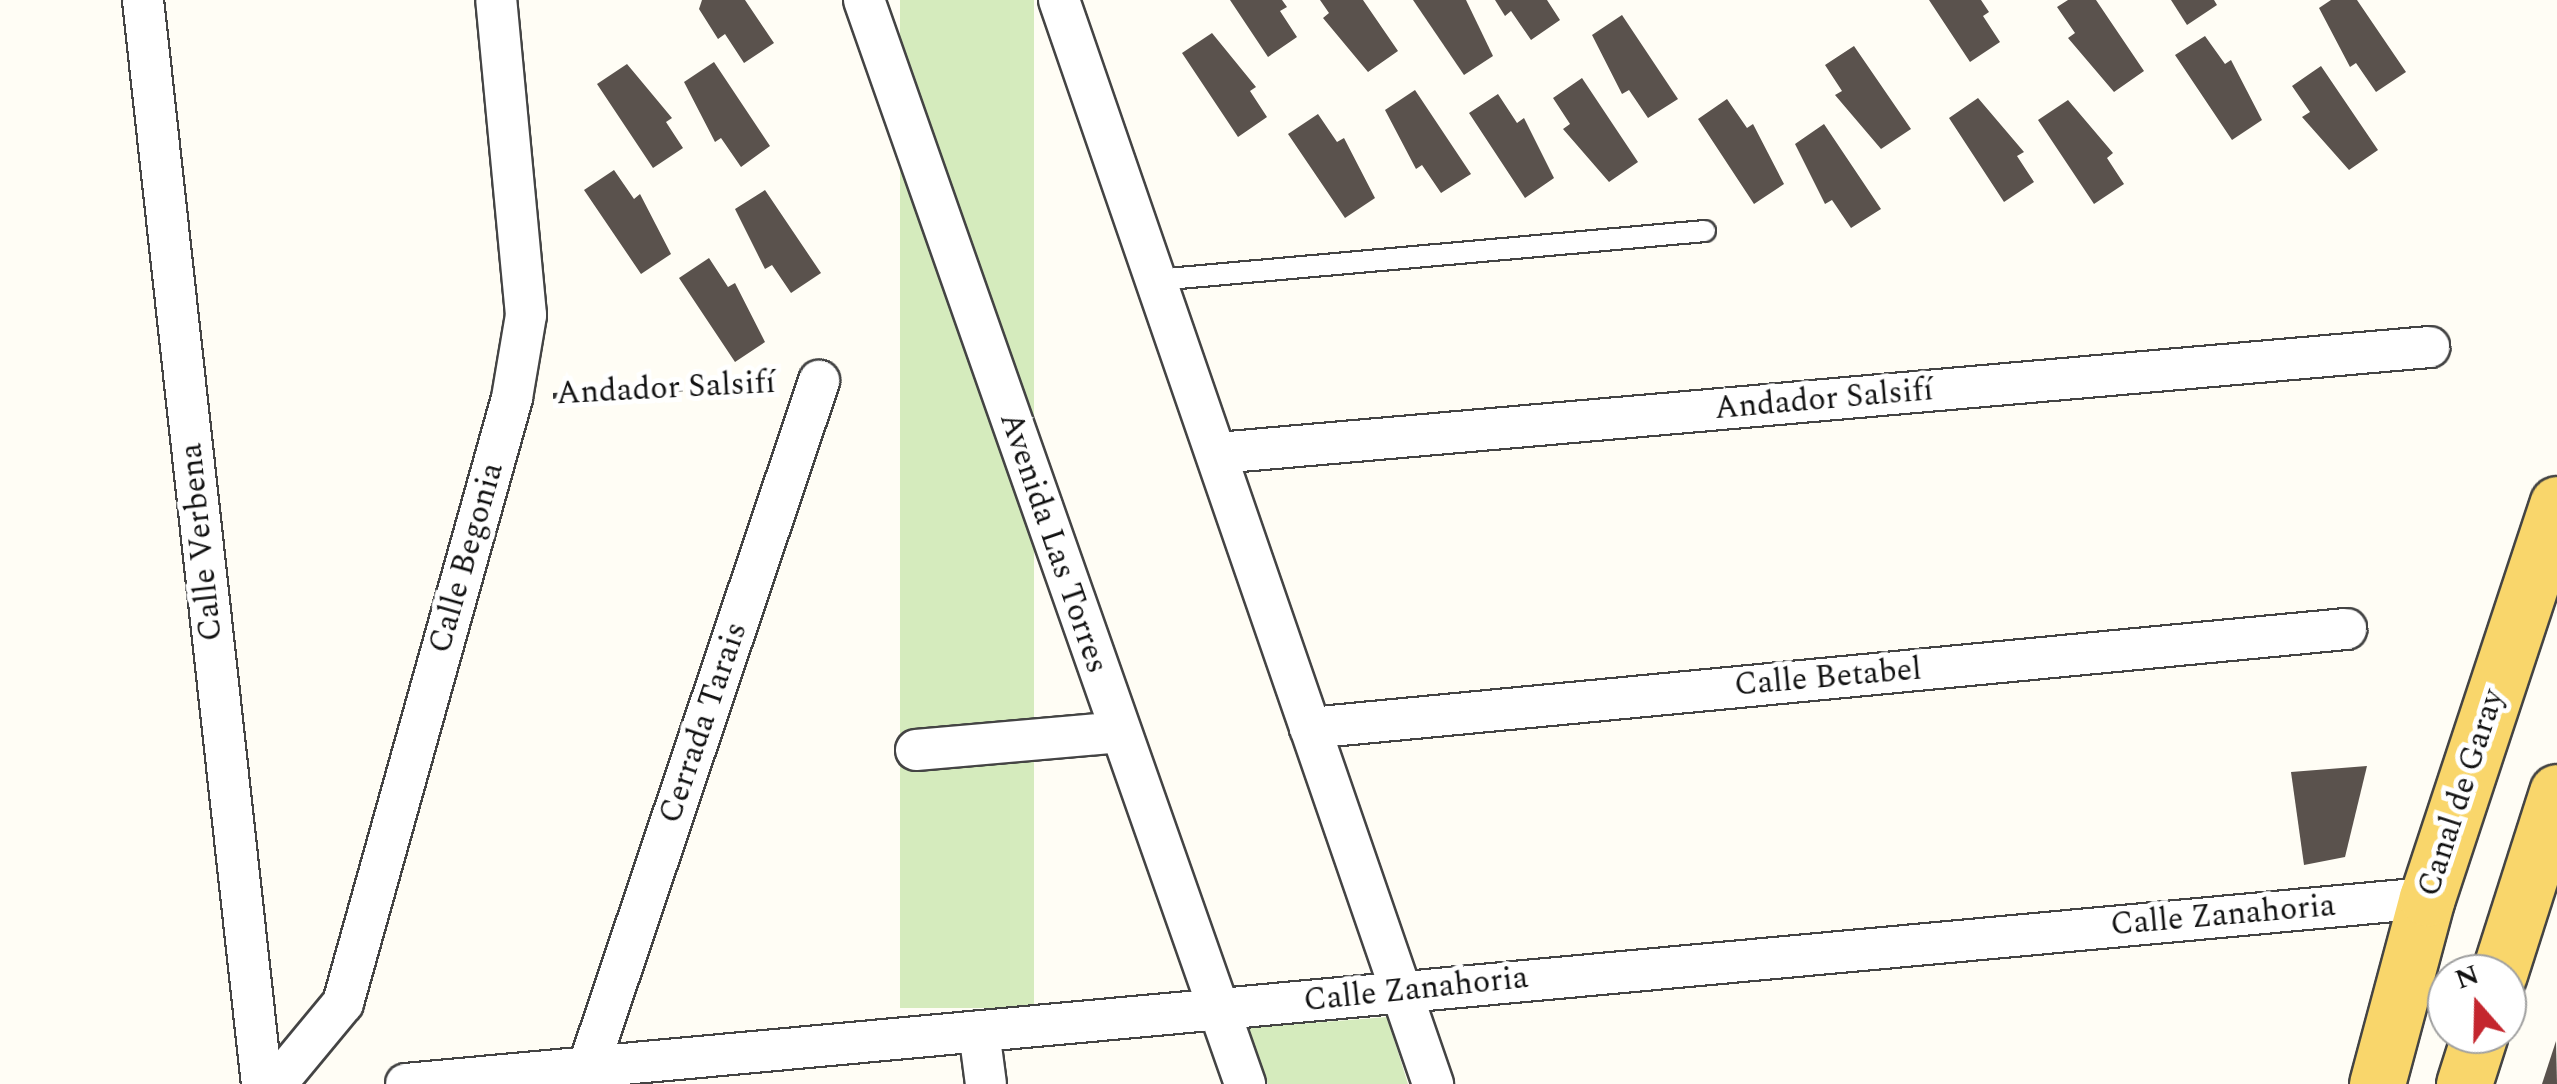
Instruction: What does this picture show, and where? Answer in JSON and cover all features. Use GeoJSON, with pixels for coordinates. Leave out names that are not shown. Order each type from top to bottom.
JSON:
{"type":"FeatureCollection","features":[{"type":"Feature","properties":{"kind":"main road","name":"Canal de Garay"},"geometry":{"type":"LineString","coordinates":[[2376,1084],[2427,898],[2557,504]]}},
{"type":"Feature","properties":{"kind":"main road"},"geometry":{"type":"LineString","coordinates":[[2505,954],[2557,792]]}},
{"type":"Feature","properties":{"kind":"main road"},"geometry":{"type":"LineString","coordinates":[[2464,1084],[2474,1054]]}},
{"type":"Feature","properties":{"kind":"street","name":"Calle Verbena"},"geometry":{"type":"LineString","coordinates":[[143,0],[262,1084]]}},
{"type":"Feature","properties":{"kind":"street","name":"Calle Begonia"},"geometry":{"type":"LineString","coordinates":[[276,1084],[343,1002],[512,398],[526,315],[496,0]]}},
{"type":"Feature","properties":{"kind":"street","name":"Avenida Las Torres"},"geometry":{"type":"LineString","coordinates":[[864,0],[1246,1084]]}},
{"type":"Feature","properties":{"kind":"street"},"geometry":{"type":"LineString","coordinates":[[1059,0],[1434,1084]]}},
{"type":"Feature","properties":{"kind":"street","name":"Andador Salsifí"},"geometry":{"type":"LineString","coordinates":[[1218,453],[2429,347]]}},
{"type":"Feature","properties":{"kind":"street","name":"Cerrada Tarais"},"geometry":{"type":"LineString","coordinates":[[589,1065],[819,381]]}},
{"type":"Feature","properties":{"kind":"street","name":"Calle Betabel"},"geometry":{"type":"LineString","coordinates":[[1310,728],[2346,629]]}},
{"type":"Feature","properties":{"kind":"street"},"geometry":{"type":"LineString","coordinates":[[916,750],[1120,732]]}},
{"type":"Feature","properties":{"kind":"street","name":"Calle Zanahoria"},"geometry":{"type":"LineString","coordinates":[[406,1084],[589,1065],[683,1072],[979,1031],[2427,898]]}},
{"type":"Feature","properties":{"kind":"street"},"geometry":{"type":"LineString","coordinates":[[979,1031],[986,1084]]}},
{"type":"Feature","properties":{"kind":"lane"},"geometry":{"type":"LineString","coordinates":[[1157,280],[1705,231]]}},
{"type":"Feature","properties":{"kind":"path","name":"Andador Salsifí"},"geometry":{"type":"LineString","coordinates":[[512,398],[819,381]]}},
{"type":"Feature","properties":{"kind":"green space"},"geometry":{"type":"Polygon","coordinates":[[[900,0],[1034,0],[1034,1008],[900,1008],[900,0]]]}},
{"type":"Feature","properties":{"kind":"green space"},"geometry":{"type":"Polygon","coordinates":[[[1387,1017],[1408,1084],[1268,1084],[1248,1028],[1387,1017]]]}},
{"type":"Feature","properties":{"kind":"building"},"geometry":{"type":"Polygon","coordinates":[[[702,0],[745,0],[774,43],[744,63],[725,34],[718,39],[699,9],[702,0]]]}},
{"type":"Feature","properties":{"kind":"building"},"geometry":{"type":"Polygon","coordinates":[[[1230,0],[1282,0],[1287,7],[1280,11],[1297,37],[1268,57],[1230,0]]]}},
{"type":"Feature","properties":{"kind":"building"},"geometry":{"type":"Polygon","coordinates":[[[1320,0],[1363,0],[1398,51],[1368,72],[1323,18],[1329,13],[1320,0]]]}},
{"type":"Feature","properties":{"kind":"building"},"geometry":{"type":"Polygon","coordinates":[[[1413,0],[1466,0],[1493,56],[1464,75],[1413,0]]]}},
{"type":"Feature","properties":{"kind":"building"},"geometry":{"type":"Polygon","coordinates":[[[1495,0],[1547,0],[1560,20],[1531,40],[1511,11],[1505,16],[1495,0]]]}},
{"type":"Feature","properties":{"kind":"building"},"geometry":{"type":"Polygon","coordinates":[[[1929,0],[1981,0],[1989,12],[1983,16],[2000,42],[1970,62],[1929,0]]]}},
{"type":"Feature","properties":{"kind":"building"},"geometry":{"type":"Polygon","coordinates":[[[2068,0],[2096,0],[2144,71],[2114,92],[2068,38],[2075,33],[2057,7],[2068,0]]]}},
{"type":"Feature","properties":{"kind":"building"},"geometry":{"type":"Polygon","coordinates":[[[2171,0],[2214,0],[2217,5],[2187,25],[2171,0]]]}},
{"type":"Feature","properties":{"kind":"building"},"geometry":{"type":"Polygon","coordinates":[[[2331,0],[2357,0],[2406,72],[2376,92],[2356,63],[2350,67],[2319,8],[2331,0]]]}},
{"type":"Feature","properties":{"kind":"building"},"geometry":{"type":"Polygon","coordinates":[[[1622,15],[1678,99],[1648,118],[1629,90],[1622,94],[1592,35],[1622,15]]]}},
{"type":"Feature","properties":{"kind":"building"},"geometry":{"type":"Polygon","coordinates":[[[1212,33],[1256,87],[1250,91],[1267,117],[1238,137],[1182,53],[1212,33]]]}},
{"type":"Feature","properties":{"kind":"building"},"geometry":{"type":"Polygon","coordinates":[[[2205,36],[2225,64],[2231,60],[2262,120],[2232,140],[2175,55],[2205,36]]]}},
{"type":"Feature","properties":{"kind":"building"},"geometry":{"type":"Polygon","coordinates":[[[1854,46],[1911,129],[1881,149],[1835,95],[1842,91],[1825,65],[1854,46]]]}},
{"type":"Feature","properties":{"kind":"building"},"geometry":{"type":"Polygon","coordinates":[[[714,62],[770,146],[741,167],[721,138],[715,142],[684,82],[714,62]]]}},
{"type":"Feature","properties":{"kind":"building"},"geometry":{"type":"Polygon","coordinates":[[[627,64],[672,118],[666,122],[683,148],[653,168],[597,84],[627,64]]]}},
{"type":"Feature","properties":{"kind":"building"},"geometry":{"type":"Polygon","coordinates":[[[2321,66],[2378,150],[2349,170],[2302,117],[2310,112],[2292,86],[2321,66]]]}},
{"type":"Feature","properties":{"kind":"building"},"geometry":{"type":"Polygon","coordinates":[[[1582,78],[1638,162],[1609,182],[1563,129],[1570,124],[1553,98],[1582,78]]]}},
{"type":"Feature","properties":{"kind":"building"},"geometry":{"type":"Polygon","coordinates":[[[1415,90],[1471,174],[1441,193],[1422,165],[1416,169],[1385,110],[1415,90]]]}},
{"type":"Feature","properties":{"kind":"building"},"geometry":{"type":"Polygon","coordinates":[[[1498,94],[1517,123],[1524,118],[1554,178],[1525,198],[1469,113],[1498,94]]]}},
{"type":"Feature","properties":{"kind":"building"},"geometry":{"type":"Polygon","coordinates":[[[1978,98],[2024,152],[2017,156],[2034,182],[2004,202],[1949,118],[1978,98]]]}},
{"type":"Feature","properties":{"kind":"building"},"geometry":{"type":"Polygon","coordinates":[[[1727,99],[1747,128],[1753,124],[1784,184],[1754,204],[1698,119],[1727,99]]]}},
{"type":"Feature","properties":{"kind":"building"},"geometry":{"type":"Polygon","coordinates":[[[2068,100],[2113,153],[2107,158],[2124,184],[2094,204],[2038,120],[2068,100]]]}},
{"type":"Feature","properties":{"kind":"building"},"geometry":{"type":"Polygon","coordinates":[[[1318,114],[1337,142],[1344,138],[1375,198],[1345,218],[1288,134],[1318,114]]]}},
{"type":"Feature","properties":{"kind":"building"},"geometry":{"type":"Polygon","coordinates":[[[1824,124],[1881,209],[1851,228],[1832,200],[1825,204],[1795,144],[1824,124]]]}},
{"type":"Feature","properties":{"kind":"building"},"geometry":{"type":"Polygon","coordinates":[[[614,170],[634,199],[640,194],[671,254],[641,274],[584,190],[614,170]]]}},
{"type":"Feature","properties":{"kind":"building"},"geometry":{"type":"Polygon","coordinates":[[[765,190],[821,273],[791,293],[772,265],[765,269],[735,209],[765,190]]]}},
{"type":"Feature","properties":{"kind":"building"},"geometry":{"type":"Polygon","coordinates":[[[709,258],[728,287],[735,283],[765,342],[735,362],[679,278],[709,258]]]}},
{"type":"Feature","properties":{"kind":"building"},"geometry":{"type":"Polygon","coordinates":[[[2367,766],[2345,857],[2304,865],[2291,772],[2367,766]]]}},
{"type":"Feature","properties":{"kind":"building"},"geometry":{"type":"Polygon","coordinates":[[[2556,1041],[2557,1084],[2542,1084],[2556,1041]]]}}]}
